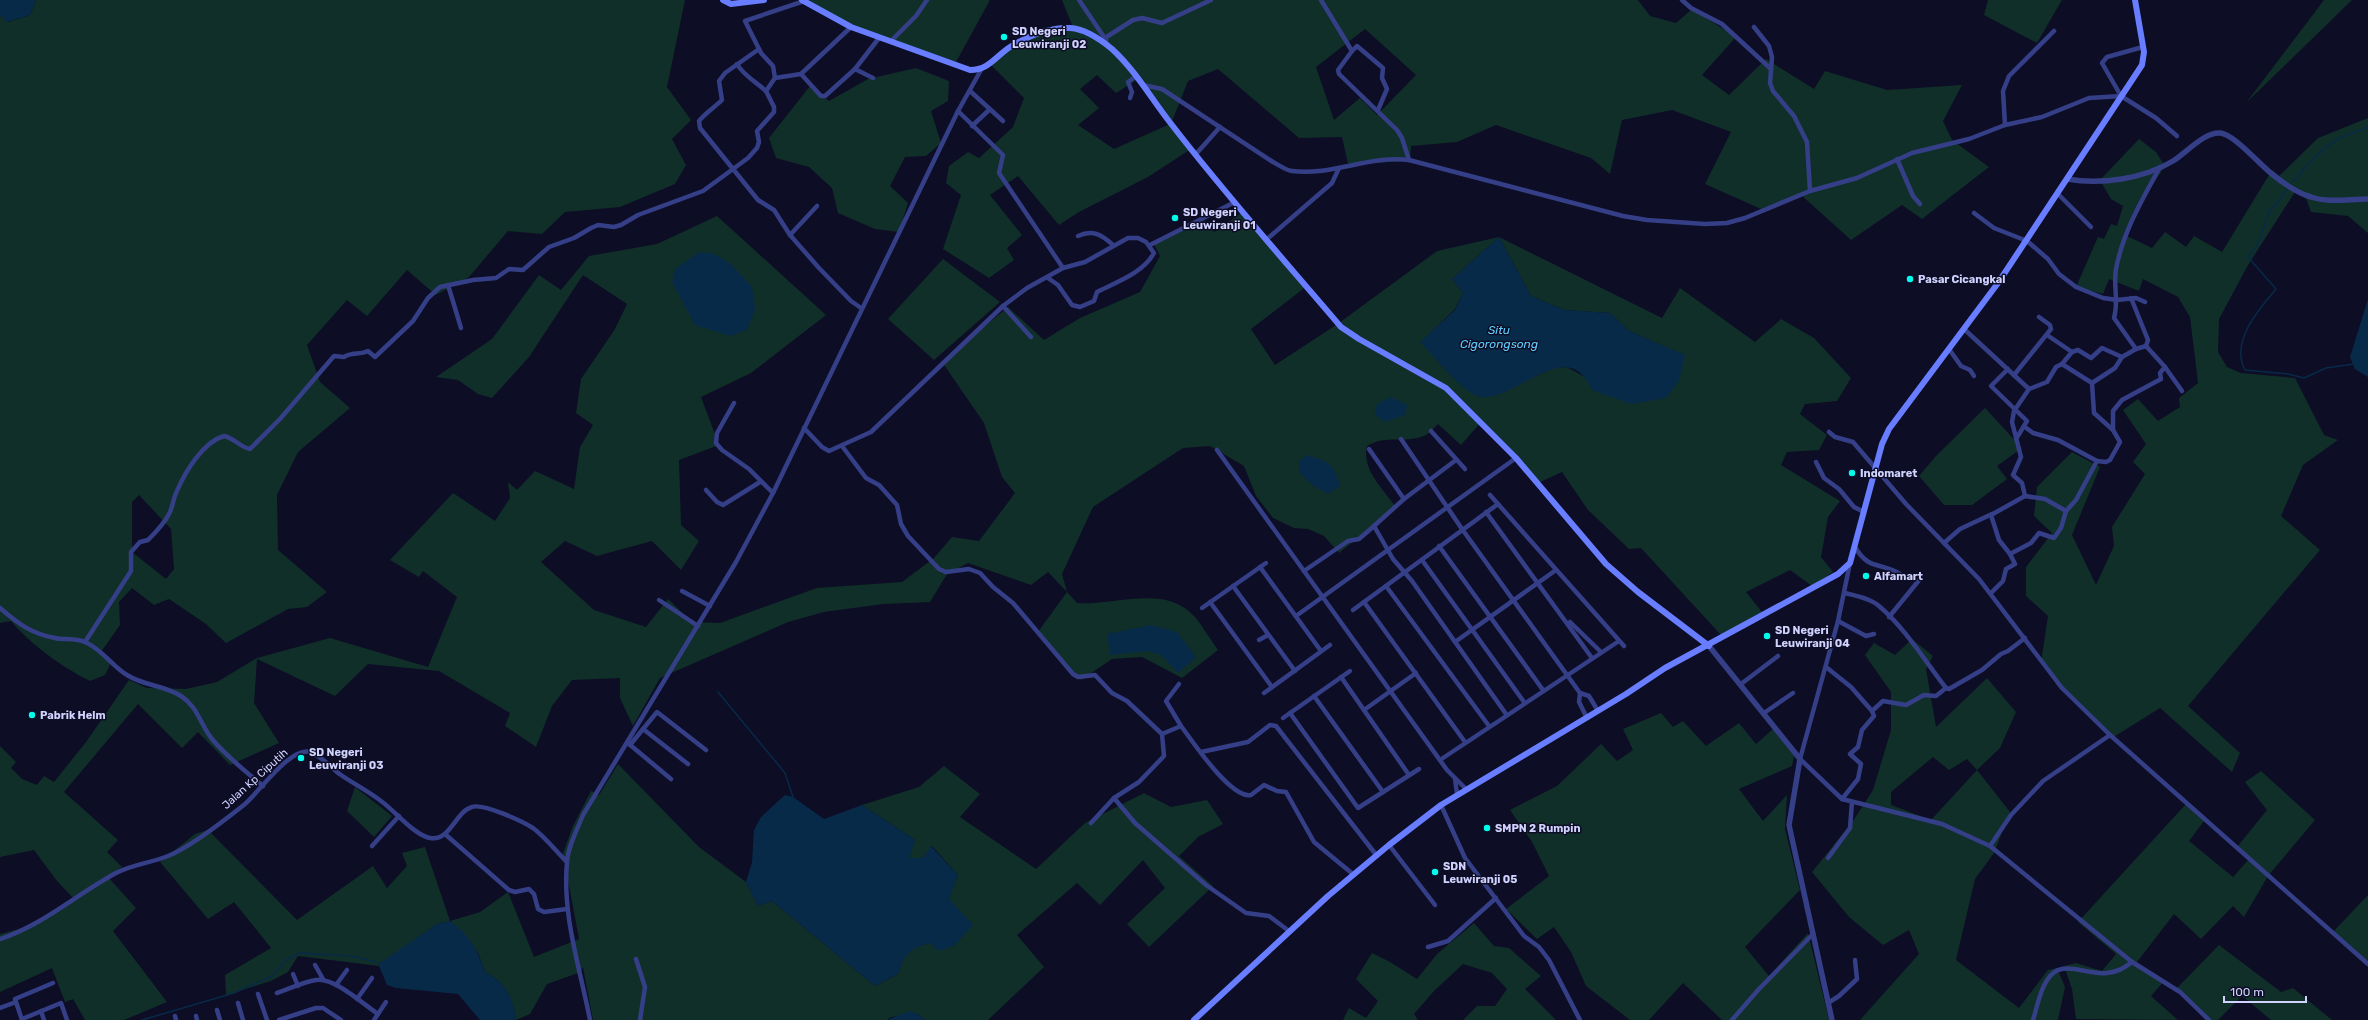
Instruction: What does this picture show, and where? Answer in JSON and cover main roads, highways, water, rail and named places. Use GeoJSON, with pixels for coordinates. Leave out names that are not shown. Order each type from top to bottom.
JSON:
{"type":"FeatureCollection","features":[{"type":"Feature","properties":{"kind":"main road"},"geometry":{"type":"LineString","coordinates":[[723,0],[731,4],[764,0]]}},
{"type":"Feature","properties":{"kind":"main road"},"geometry":{"type":"LineString","coordinates":[[803,0],[851,27],[970,70],[980,70],[1010,47],[1037,33],[1052,29],[1071,28],[1086,31],[1113,50],[1143,85],[1172,126],[1341,327],[1359,340],[1446,388],[1516,458],[1606,564],[1638,592],[1709,646]]}},
{"type":"Feature","properties":{"kind":"main road"},"geometry":{"type":"LineString","coordinates":[[1194,1020],[1289,931],[1389,845],[1441,805],[1457,794],[1587,718],[1665,668],[1822,585],[1850,563],[1876,468],[1889,429],[1964,329],[2027,241],[2142,65],[2143,47],[2135,0]]}},
{"type":"Feature","properties":{"kind":"water"},"geometry":{"type":"Polygon","coordinates":[[[0,0],[36,0],[30,15],[7,22],[0,15],[0,0]]]}},
{"type":"Feature","properties":{"kind":"water","name":"Situ Cigorongsong"},"geometry":{"type":"Polygon","coordinates":[[[1499,237],[1531,296],[1564,310],[1610,313],[1629,331],[1685,355],[1679,380],[1666,398],[1631,404],[1592,390],[1582,374],[1570,368],[1556,368],[1495,396],[1481,397],[1474,395],[1449,374],[1420,342],[1455,310],[1463,293],[1452,279],[1499,237]]]}},
{"type":"Feature","properties":{"kind":"water"},"geometry":{"type":"Polygon","coordinates":[[[699,252],[714,254],[730,263],[752,287],[755,310],[747,330],[730,336],[695,325],[672,282],[675,269],[699,252]]]}},
{"type":"Feature","properties":{"kind":"water"},"geometry":{"type":"Polygon","coordinates":[[[2368,299],[2368,377],[2355,369],[2350,357],[2368,299]]]}},
{"type":"Feature","properties":{"kind":"water"},"geometry":{"type":"Polygon","coordinates":[[[1391,397],[1407,405],[1405,415],[1385,422],[1375,415],[1377,404],[1391,397]]]}},
{"type":"Feature","properties":{"kind":"water"},"geometry":{"type":"Polygon","coordinates":[[[1307,455],[1320,459],[1329,464],[1338,479],[1340,486],[1328,494],[1312,485],[1299,472],[1299,461],[1307,455]]]}},
{"type":"Feature","properties":{"kind":"water"},"geometry":{"type":"Polygon","coordinates":[[[1151,625],[1177,632],[1196,657],[1178,673],[1161,655],[1148,651],[1110,655],[1107,634],[1151,625]]]}},
{"type":"Feature","properties":{"kind":"water"},"geometry":{"type":"Polygon","coordinates":[[[785,795],[793,797],[824,819],[862,805],[915,840],[909,858],[923,858],[931,846],[958,875],[949,899],[973,925],[954,946],[939,951],[930,943],[913,950],[903,961],[898,974],[875,986],[772,901],[758,906],[746,882],[752,862],[754,830],[761,817],[785,795]]]}},
{"type":"Feature","properties":{"kind":"water"},"geometry":{"type":"Polygon","coordinates":[[[450,921],[468,937],[479,956],[485,972],[498,981],[507,992],[513,1004],[516,1020],[480,1020],[458,994],[396,988],[387,985],[379,966],[380,963],[437,924],[450,921]]]}},
{"type":"Feature","properties":{"kind":"water"},"geometry":{"type":"Polygon","coordinates":[[[909,1011],[918,1014],[925,1020],[887,1020],[909,1011]]]}},
{"type":"Feature","properties":{"kind":"waterway"},"geometry":{"type":"LineString","coordinates":[[2293,182],[2309,163],[2327,146],[2348,134],[2368,127]]}},
{"type":"Feature","properties":{"kind":"waterway"},"geometry":{"type":"LineString","coordinates":[[2287,190],[2269,212],[2258,244],[2248,257],[2276,289],[2254,316],[2243,338],[2241,359],[2245,370],[2288,374],[2304,378],[2326,368],[2354,364]]}},
{"type":"Feature","properties":{"kind":"waterway"},"geometry":{"type":"LineString","coordinates":[[718,692],[785,773],[793,797]]}},
{"type":"Feature","properties":{"kind":"waterway"},"geometry":{"type":"LineString","coordinates":[[142,1020],[234,993],[272,976],[287,959],[300,953],[352,956],[380,963]]}},
{"type":"Feature","properties":{"kind":"place","name":"SD Negeri Leuwiranji 02"},"geometry":{"type":"Point","coordinates":[1004,37]}},
{"type":"Feature","properties":{"kind":"place","name":"SD Negeri Leuwiranji 01"},"geometry":{"type":"Point","coordinates":[1175,218]}},
{"type":"Feature","properties":{"kind":"place","name":"Pasar Cicangkal"},"geometry":{"type":"Point","coordinates":[1910,279]}},
{"type":"Feature","properties":{"kind":"place","name":"Indomaret"},"geometry":{"type":"Point","coordinates":[1852,473]}},
{"type":"Feature","properties":{"kind":"place","name":"Alfamart"},"geometry":{"type":"Point","coordinates":[1866,576]}},
{"type":"Feature","properties":{"kind":"place","name":"SD Negeri Leuwiranji 04"},"geometry":{"type":"Point","coordinates":[1767,636]}},
{"type":"Feature","properties":{"kind":"place","name":"Pabrik Helm"},"geometry":{"type":"Point","coordinates":[32,715]}},
{"type":"Feature","properties":{"kind":"place","name":"SD Negeri Leuwiranji 03"},"geometry":{"type":"Point","coordinates":[301,758]}},
{"type":"Feature","properties":{"kind":"place","name":"SMPN 2 Rumpin"},"geometry":{"type":"Point","coordinates":[1487,828]}},
{"type":"Feature","properties":{"kind":"place","name":"SDN Leuwiranji 05"},"geometry":{"type":"Point","coordinates":[1435,872]}}]}
